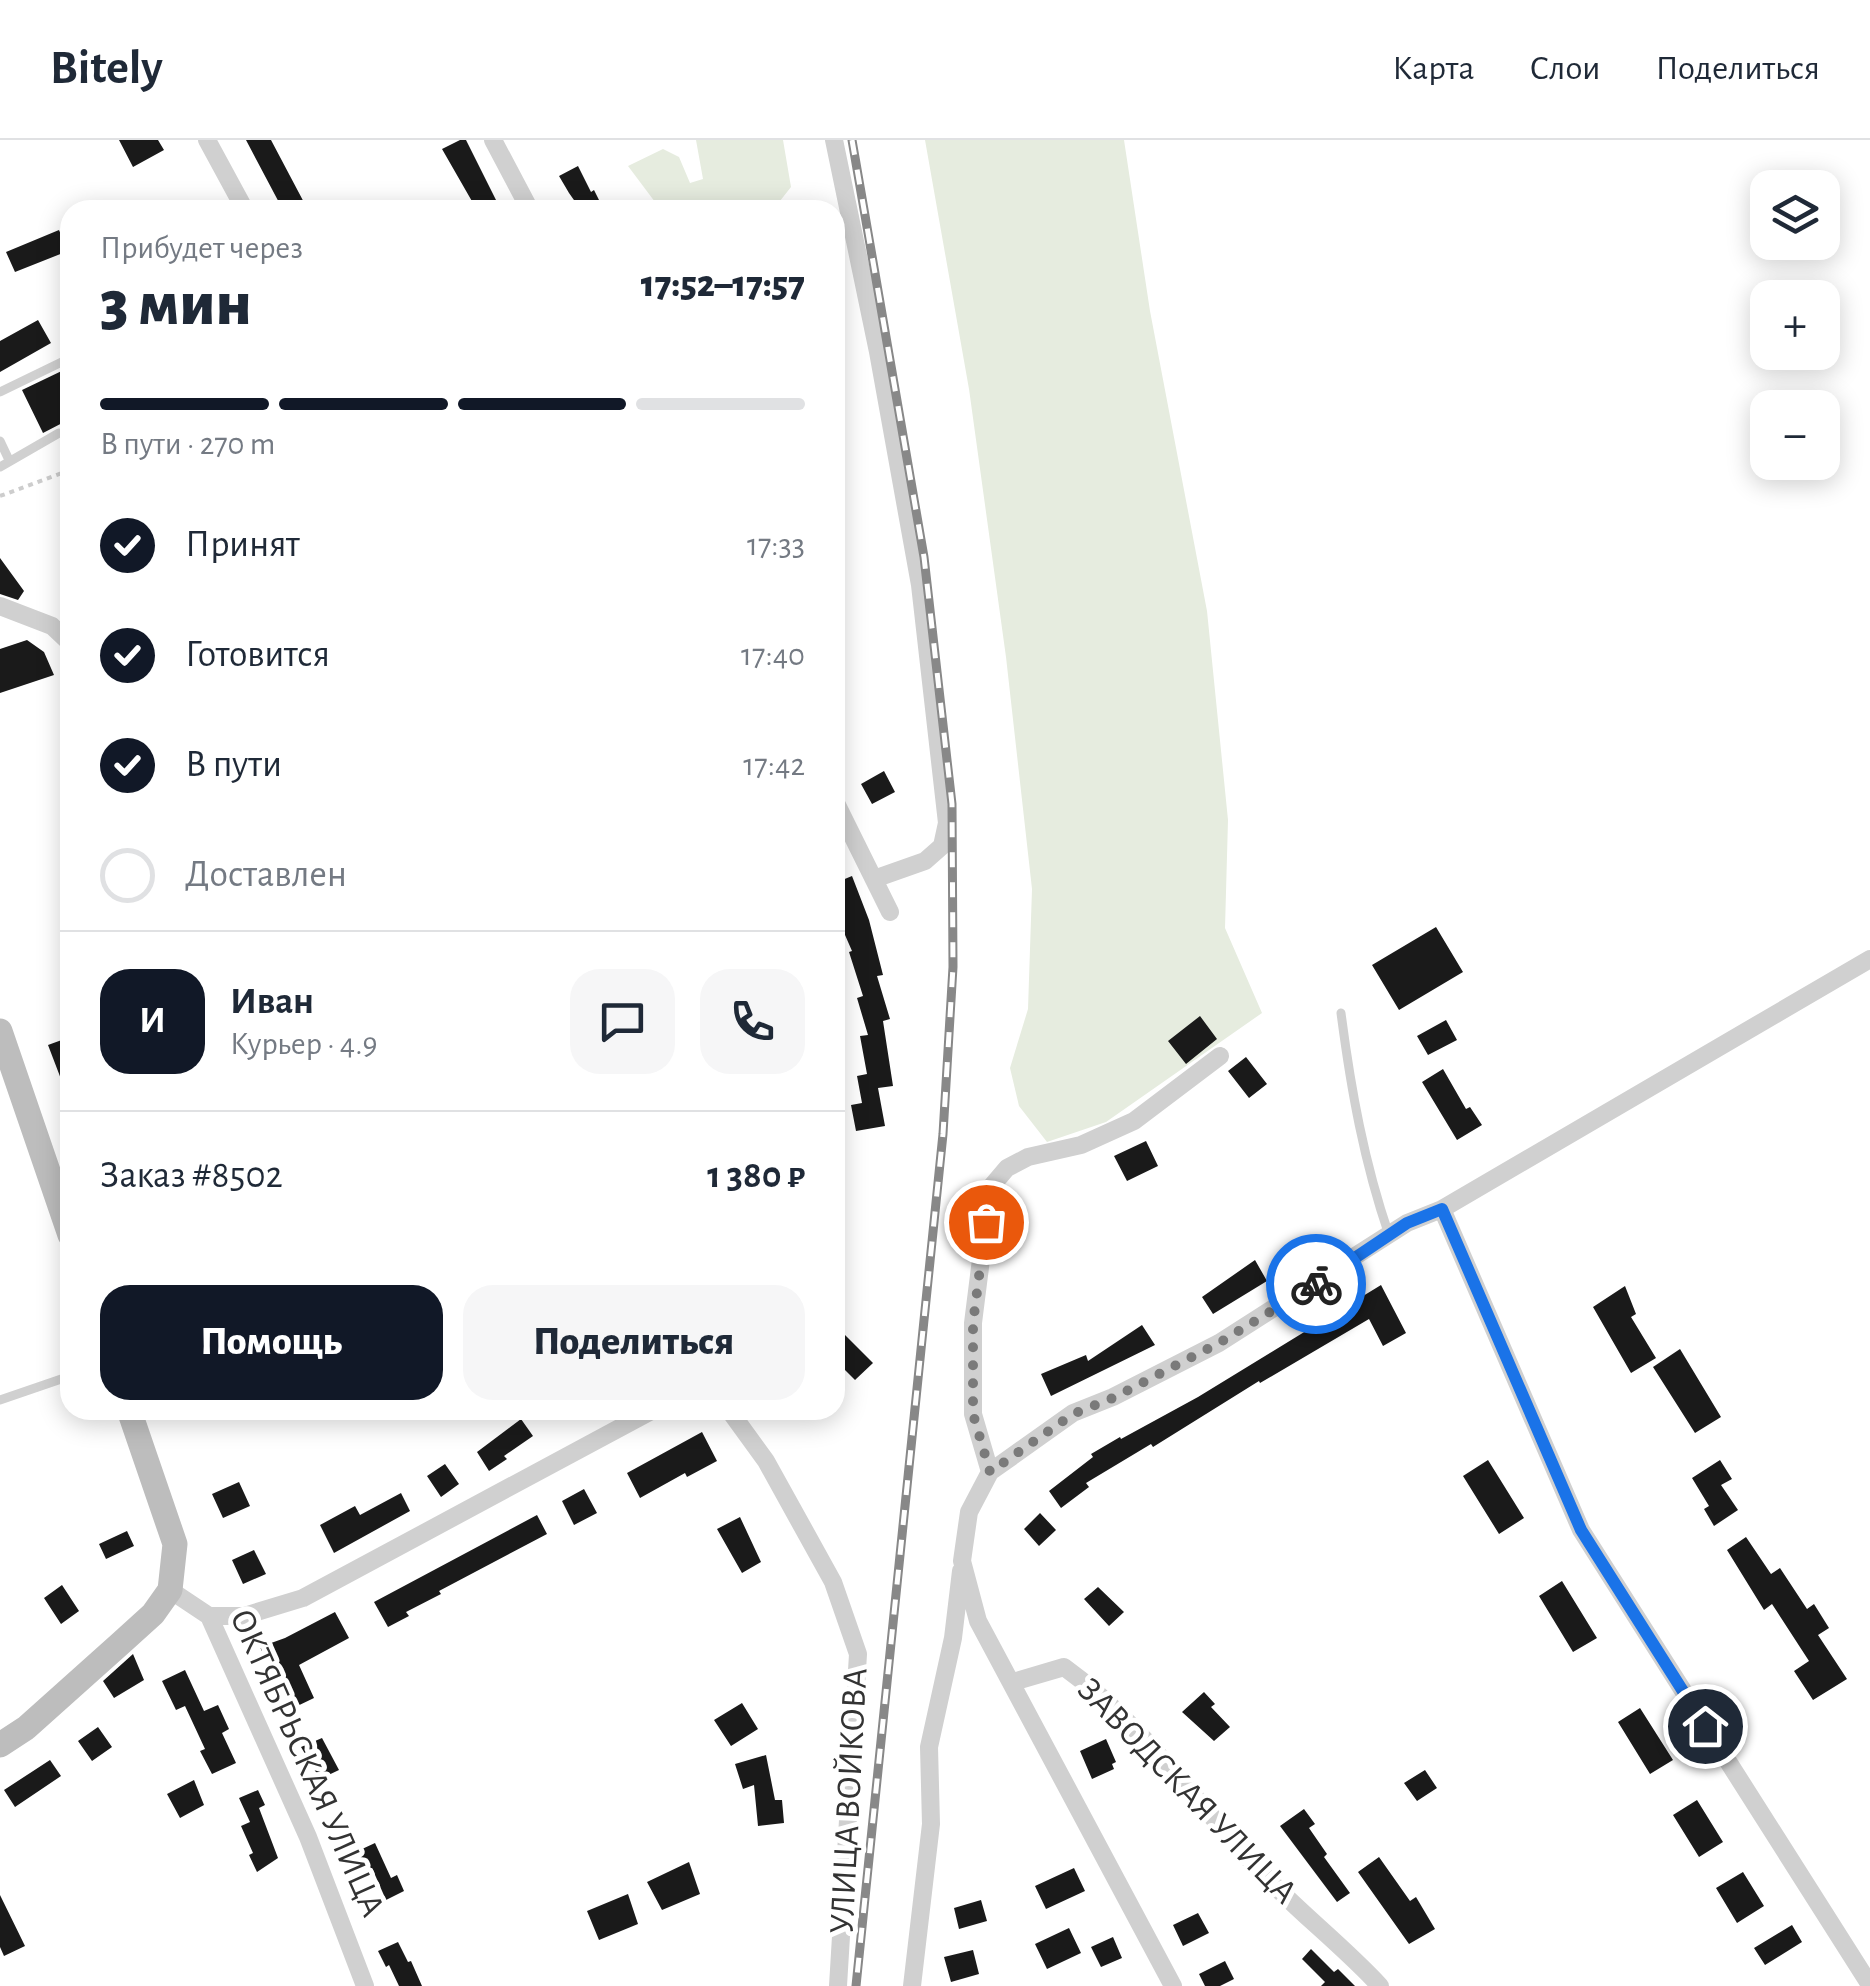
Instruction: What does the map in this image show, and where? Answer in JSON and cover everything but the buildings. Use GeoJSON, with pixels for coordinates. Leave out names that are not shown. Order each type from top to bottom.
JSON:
{"type":"FeatureCollection","features":[{"type":"Feature","properties":{"kind":"main road"},"geometry":{"type":"LineString","coordinates":[[0,1030],[6,1068],[60,1185]]}},
{"type":"Feature","properties":{"kind":"main road"},"geometry":{"type":"LineString","coordinates":[[0,1745],[26,1728],[121,1644],[153,1614],[170,1590],[175,1544],[133,1420]]}},
{"type":"Feature","properties":{"kind":"street"},"geometry":{"type":"LineString","coordinates":[[207,140],[240,200]]}},
{"type":"Feature","properties":{"kind":"street"},"geometry":{"type":"LineString","coordinates":[[494,140],[525,200]]}},
{"type":"Feature","properties":{"kind":"street"},"geometry":{"type":"LineString","coordinates":[[834,140],[878,352],[920,586],[947,823],[942,846],[926,860],[874,879]]}},
{"type":"Feature","properties":{"kind":"street"},"geometry":{"type":"LineString","coordinates":[[0,606],[52,626],[60,633]]}},
{"type":"Feature","properties":{"kind":"street"},"geometry":{"type":"LineString","coordinates":[[845,826],[890,912]]}},
{"type":"Feature","properties":{"kind":"street"},"geometry":{"type":"LineString","coordinates":[[912,1986],[931,1824],[928,1748],[953,1638],[969,1512],[990,1472],[1073,1414],[1113,1398],[1219,1343],[1407,1223],[1442,1209],[1870,958]]}},
{"type":"Feature","properties":{"kind":"street"},"geometry":{"type":"LineString","coordinates":[[990,1472],[973,1414],[973,1323],[990,1188],[1008,1168],[1028,1157],[1081,1145],[1134,1121],[1220,1056]]}},
{"type":"Feature","properties":{"kind":"street"},"geometry":{"type":"LineString","coordinates":[[1442,1209],[1581,1530],[1870,1985]]}},
{"type":"Feature","properties":{"kind":"street"},"geometry":{"type":"LineString","coordinates":[[209,1616],[244,1616],[303,1598],[634,1420]]}},
{"type":"Feature","properties":{"kind":"street","name":"УЛИЦА ВОЙКОВА"},"geometry":{"type":"LineString","coordinates":[[735,1420],[766,1462],[833,1582],[858,1654],[838,1986]]}},
{"type":"Feature","properties":{"kind":"street"},"geometry":{"type":"LineString","coordinates":[[962,1561],[978,1621],[1173,1986]]}},
{"type":"Feature","properties":{"kind":"street","name":"ОКТЯБРЬСКАЯ УЛИЦА"},"geometry":{"type":"LineString","coordinates":[[170,1590],[209,1616],[308,1837],[365,1986]]}},
{"type":"Feature","properties":{"kind":"street","name":"ЗАВОДСКАЯ УЛИЦА"},"geometry":{"type":"LineString","coordinates":[[1013,1682],[1064,1667],[1103,1695],[1266,1877],[1343,1946],[1380,1986]]}},
{"type":"Feature","properties":{"kind":"lane"},"geometry":{"type":"LineString","coordinates":[[0,392],[60,363]]}},
{"type":"Feature","properties":{"kind":"lane"},"geometry":{"type":"LineString","coordinates":[[0,441],[4,464],[59,432]]}},
{"type":"Feature","properties":{"kind":"lane"},"geometry":{"type":"LineString","coordinates":[[1342,1013],[1352,1101],[1389,1235]]}},
{"type":"Feature","properties":{"kind":"lane"},"geometry":{"type":"LineString","coordinates":[[0,1400],[60,1379]]}},
{"type":"Feature","properties":{"kind":"path"},"geometry":{"type":"LineString","coordinates":[[0,496],[60,474]]}},
{"type":"Feature","properties":{"kind":"shaded area"},"geometry":{"type":"Polygon","coordinates":[[[696,140],[783,140],[791,187],[781,200],[654,200],[628,166],[663,149],[679,157],[690,183],[703,179],[696,140]]]}},
{"type":"Feature","properties":{"kind":"shaded area"},"geometry":{"type":"Polygon","coordinates":[[[925,140],[1124,140],[1150,311],[1207,611],[1228,820],[1225,928],[1262,1013],[1106,1122],[1047,1142],[1019,1106],[1010,1068],[1028,1009],[1032,889],[1006,657],[969,389],[925,140]]]}},
{"type":"Feature","properties":{"kind":"railway"},"geometry":{"type":"LineString","coordinates":[[852,140],[924,557],[952,804],[953,967],[943,1134],[856,1986]]}},
{"type":"Feature","properties":{"kind":"way so far"},"geometry":{"type":"LineString","coordinates":[[986,1222],[973,1323],[973,1414],[990,1472],[1073,1414],[1113,1398],[1219,1343],[1316,1284]]}},
{"type":"Feature","properties":{"kind":"route"},"geometry":{"type":"LineString","coordinates":[[1316,1284],[1407,1223],[1442,1209],[1581,1530],[1705,1726]]}}]}
